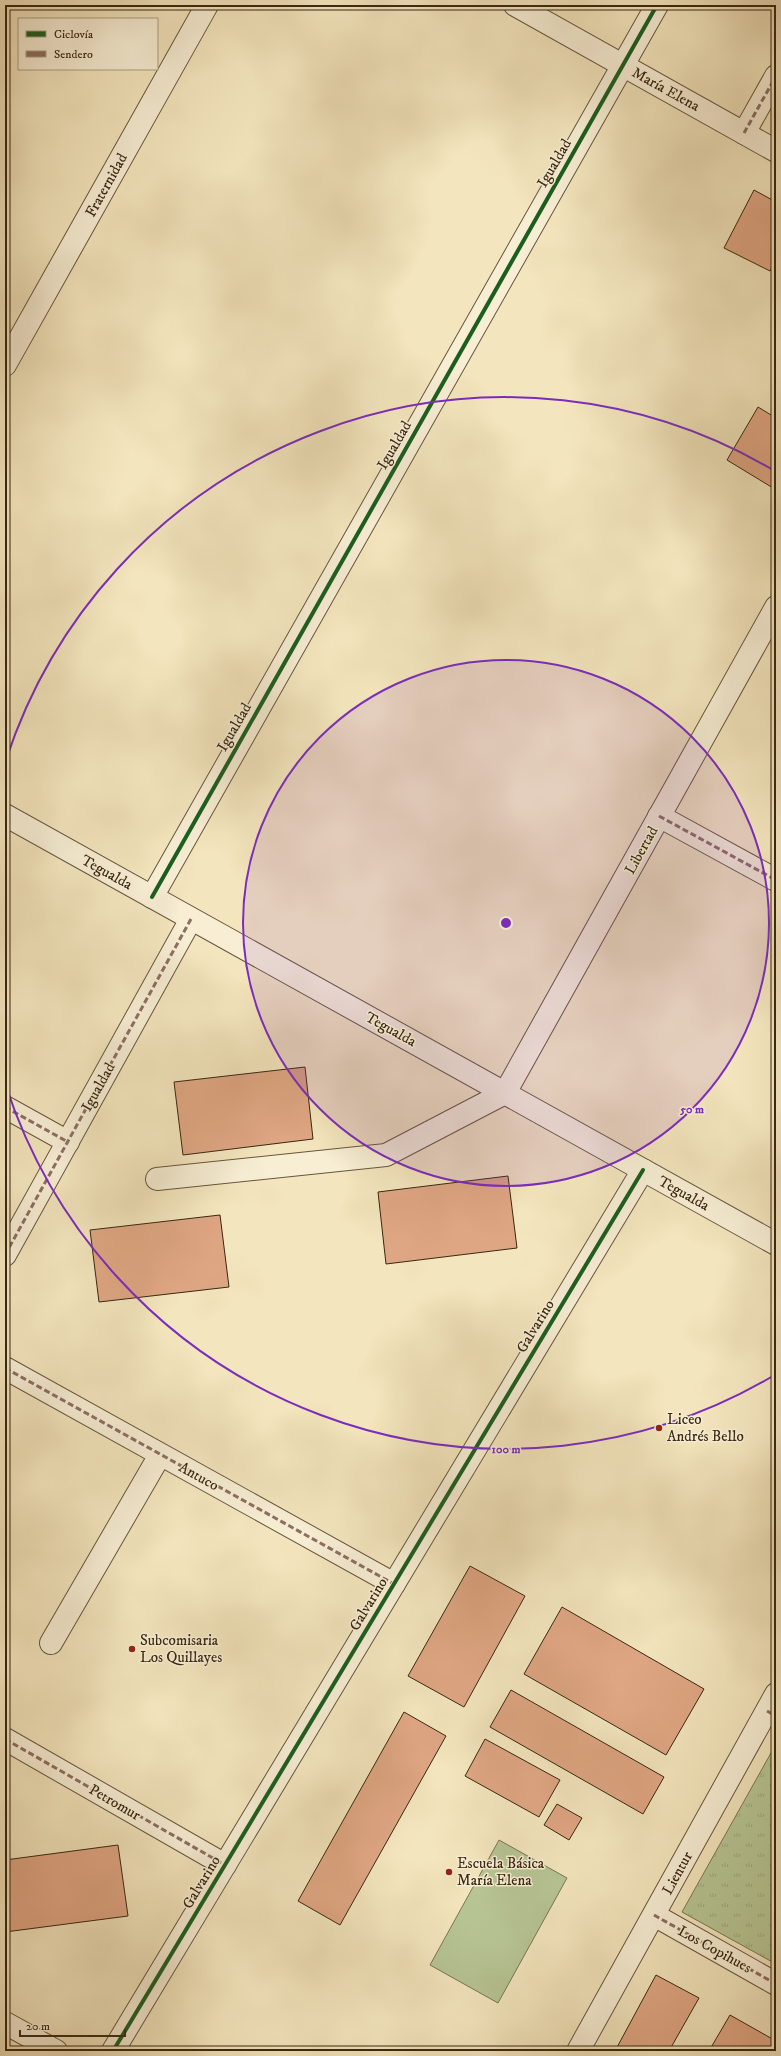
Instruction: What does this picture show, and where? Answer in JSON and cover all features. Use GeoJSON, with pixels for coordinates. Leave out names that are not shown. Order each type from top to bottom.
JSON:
{"type":"FeatureCollection","features":[{"type":"Feature","properties":{"kind":"street","name":"Fraternidad"},"geometry":{"type":"LineString","coordinates":[[5,365],[207,5]]}},
{"type":"Feature","properties":{"kind":"street","name":"María Elena"},"geometry":{"type":"LineString","coordinates":[[515,5],[776,150]]}},
{"type":"Feature","properties":{"kind":"street","name":"Igualdad"},"geometry":{"type":"LineString","coordinates":[[152,896],[657,5]]}},
{"type":"Feature","properties":{"kind":"street"},"geometry":{"type":"LineString","coordinates":[[744,133],[776,76]]}},
{"type":"Feature","properties":{"kind":"street","name":"Libertad"},"geometry":{"type":"LineString","coordinates":[[505,1093],[776,606]]}},
{"type":"Feature","properties":{"kind":"street","name":"Tegualda"},"geometry":{"type":"LineString","coordinates":[[5,815],[776,1244]]}},
{"type":"Feature","properties":{"kind":"street"},"geometry":{"type":"LineString","coordinates":[[659,816],[776,880]]}},
{"type":"Feature","properties":{"kind":"street","name":"Igualdad"},"geometry":{"type":"LineString","coordinates":[[5,1255],[191,919]]}},
{"type":"Feature","properties":{"kind":"street"},"geometry":{"type":"LineString","coordinates":[[158,1179],[386,1154],[505,1093]]}},
{"type":"Feature","properties":{"kind":"street"},"geometry":{"type":"LineString","coordinates":[[5,1107],[68,1142]]}},
{"type":"Feature","properties":{"kind":"street","name":"Galvarino"},"geometry":{"type":"LineString","coordinates":[[113,2051],[643,1170]]}},
{"type":"Feature","properties":{"kind":"street","name":"Antuco"},"geometry":{"type":"LineString","coordinates":[[5,1368],[394,1584]]}},
{"type":"Feature","properties":{"kind":"street"},"geometry":{"type":"LineString","coordinates":[[51,1643],[160,1454]]}},
{"type":"Feature","properties":{"kind":"street","name":"Lientur"},"geometry":{"type":"LineString","coordinates":[[578,2051],[773,1707]]}},
{"type":"Feature","properties":{"kind":"street","name":"Petromur"},"geometry":{"type":"LineString","coordinates":[[5,1739],[225,1865]]}},
{"type":"Feature","properties":{"kind":"street","name":"Los Copihues"},"geometry":{"type":"LineString","coordinates":[[654,1915],[776,1984]]}},
{"type":"Feature","properties":{"kind":"street"},"geometry":{"type":"LineString","coordinates":[[5,2023],[56,2051]]}},
{"type":"Feature","properties":{"kind":"green space"},"geometry":{"type":"Polygon","coordinates":[[[776,1744],[776,1964],[682,1912],[776,1744]]]}},
{"type":"Feature","properties":{"kind":"green space"},"geometry":{"type":"Polygon","coordinates":[[[499,1840],[567,1878],[498,2003],[430,1965],[499,1840]]]}},
{"type":"Feature","properties":{"kind":"building"},"geometry":{"type":"Polygon","coordinates":[[[754,190],[776,202],[776,259],[770,271],[724,248],[754,190]]]}},
{"type":"Feature","properties":{"kind":"building"},"geometry":{"type":"Polygon","coordinates":[[[758,407],[776,418],[776,482],[773,488],[727,460],[758,407]]]}},
{"type":"Feature","properties":{"kind":"building"},"geometry":{"type":"Polygon","coordinates":[[[305,1067],[313,1139],[183,1155],[174,1082],[305,1067]]]}},
{"type":"Feature","properties":{"kind":"building"},"geometry":{"type":"Polygon","coordinates":[[[508,1176],[517,1248],[386,1264],[378,1192],[508,1176]]]}},
{"type":"Feature","properties":{"kind":"building"},"geometry":{"type":"Polygon","coordinates":[[[220,1215],[229,1287],[99,1302],[90,1230],[220,1215]]]}},
{"type":"Feature","properties":{"kind":"building"},"geometry":{"type":"Polygon","coordinates":[[[470,1566],[525,1596],[464,1707],[408,1676],[470,1566]]]}},
{"type":"Feature","properties":{"kind":"building"},"geometry":{"type":"Polygon","coordinates":[[[562,1607],[704,1689],[666,1755],[524,1674],[562,1607]]]}},
{"type":"Feature","properties":{"kind":"building"},"geometry":{"type":"Polygon","coordinates":[[[511,1690],[664,1777],[643,1814],[490,1727],[511,1690]]]}},
{"type":"Feature","properties":{"kind":"building"},"geometry":{"type":"Polygon","coordinates":[[[404,1712],[446,1736],[340,1925],[298,1901],[404,1712]]]}},
{"type":"Feature","properties":{"kind":"building"},"geometry":{"type":"Polygon","coordinates":[[[485,1739],[560,1780],[539,1817],[465,1776],[485,1739]]]}},
{"type":"Feature","properties":{"kind":"building"},"geometry":{"type":"Polygon","coordinates":[[[557,1804],[582,1818],[569,1840],[544,1825],[557,1804]]]}},
{"type":"Feature","properties":{"kind":"building"},"geometry":{"type":"Polygon","coordinates":[[[118,1845],[128,1916],[5,1932],[5,1860],[118,1845]]]}},
{"type":"Feature","properties":{"kind":"building"},"geometry":{"type":"Polygon","coordinates":[[[656,1975],[699,1998],[669,2051],[615,2051],[656,1975]]]}},
{"type":"Feature","properties":{"kind":"building"},"geometry":{"type":"Polygon","coordinates":[[[730,2015],[776,2041],[770,2051],[709,2051],[730,2015]]]}},
{"type":"Feature","properties":{"kind":"marked path"},"geometry":{"type":"LineString","coordinates":[[744,133],[776,76]]}},
{"type":"Feature","properties":{"kind":"marked path"},"geometry":{"type":"LineString","coordinates":[[659,816],[776,880]]}},
{"type":"Feature","properties":{"kind":"marked path"},"geometry":{"type":"LineString","coordinates":[[5,1255],[191,919]]}},
{"type":"Feature","properties":{"kind":"marked path"},"geometry":{"type":"LineString","coordinates":[[5,1107],[68,1142]]}},
{"type":"Feature","properties":{"kind":"marked path"},"geometry":{"type":"LineString","coordinates":[[5,1368],[394,1584]]}},
{"type":"Feature","properties":{"kind":"marked path"},"geometry":{"type":"LineString","coordinates":[[767,1711],[776,1716]]}},
{"type":"Feature","properties":{"kind":"marked path"},"geometry":{"type":"LineString","coordinates":[[5,1739],[225,1865]]}},
{"type":"Feature","properties":{"kind":"marked path"},"geometry":{"type":"LineString","coordinates":[[654,1915],[776,1984]]}},
{"type":"Feature","properties":{"kind":"cycle path"},"geometry":{"type":"LineString","coordinates":[[152,897],[657,5]]}},
{"type":"Feature","properties":{"kind":"cycle path"},"geometry":{"type":"LineString","coordinates":[[113,2051],[643,1170]]}},
{"type":"Feature","properties":{"kind":"place","name":"Liceo Andrés Bello"},"geometry":{"type":"Point","coordinates":[659,1428]}},
{"type":"Feature","properties":{"kind":"place","name":"Subcomisaria Los Quillayes"},"geometry":{"type":"Point","coordinates":[132,1649]}},
{"type":"Feature","properties":{"kind":"place","name":"Escuela Básica María Elena"},"geometry":{"type":"Point","coordinates":[449,1872]}}]}
